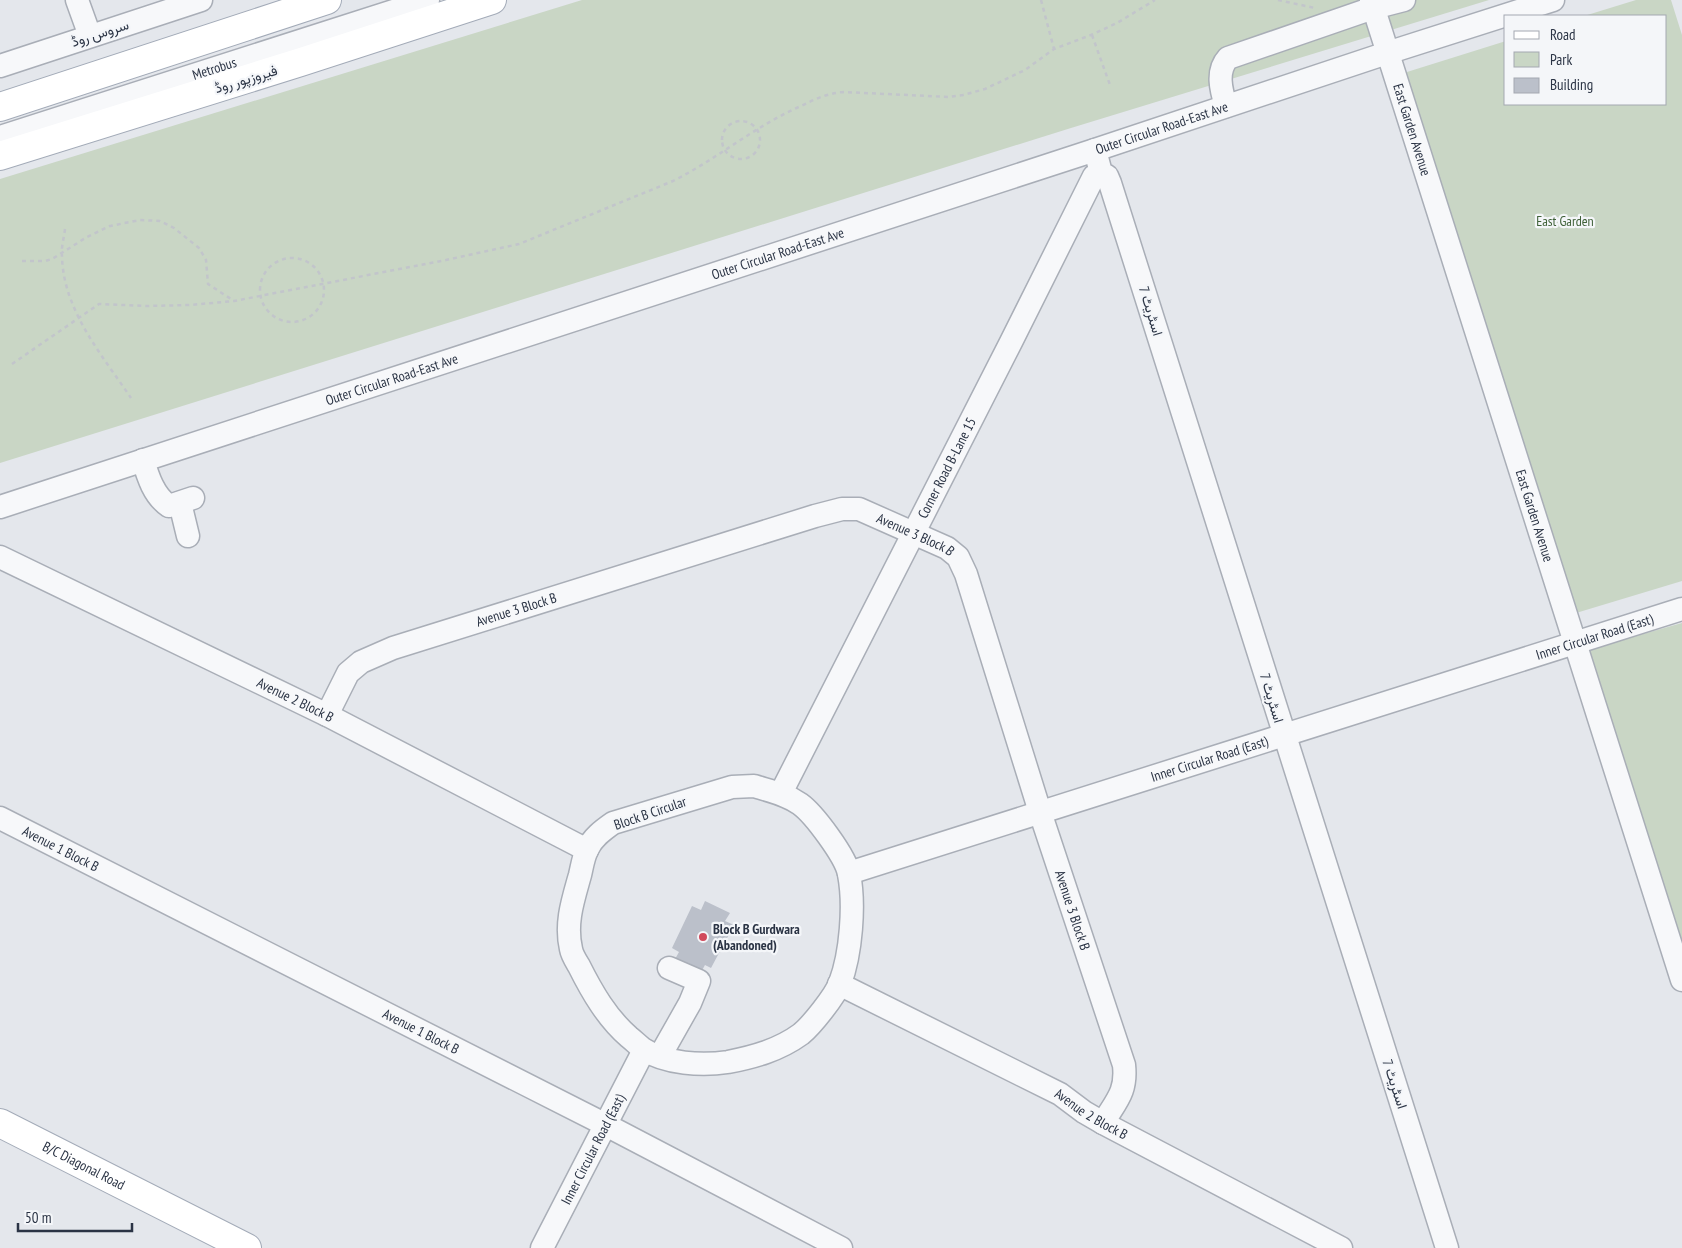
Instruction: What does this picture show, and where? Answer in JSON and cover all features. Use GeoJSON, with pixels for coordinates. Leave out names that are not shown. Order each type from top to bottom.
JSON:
{"type":"FeatureCollection","features":[{"type":"Feature","properties":{"kind":"main road"},"geometry":{"type":"LineString","coordinates":[[0,107],[327,0]]}},
{"type":"Feature","properties":{"kind":"main road","name":"فیروزپور روڈ"},"geometry":{"type":"LineString","coordinates":[[0,156],[492,0]]}},
{"type":"Feature","properties":{"kind":"main road","name":"B/C Diagonal Road"},"geometry":{"type":"LineString","coordinates":[[0,1123],[247,1248]]}},
{"type":"Feature","properties":{"kind":"main road","name":"B/C Diagonal Road"},"geometry":{"type":"LineString","coordinates":[[0,1141],[213,1248]]}},
{"type":"Feature","properties":{"kind":"street"},"geometry":{"type":"LineString","coordinates":[[77,0],[90,36]]}},
{"type":"Feature","properties":{"kind":"street","name":"سروس روڈ"},"geometry":{"type":"LineString","coordinates":[[0,66],[201,0]]}},
{"type":"Feature","properties":{"kind":"street","name":"Metrobus"},"geometry":{"type":"LineString","coordinates":[[0,137],[428,0]]}},
{"type":"Feature","properties":{"kind":"street"},"geometry":{"type":"LineString","coordinates":[[1226,106],[1220,87],[1222,65],[1228,58],[1372,4],[1404,0]]}},
{"type":"Feature","properties":{"kind":"street","name":"Outer Circular Road-East Ave"},"geometry":{"type":"LineString","coordinates":[[1505,15],[1552,0]]}},
{"type":"Feature","properties":{"kind":"street","name":"East Garden Avenue"},"geometry":{"type":"LineString","coordinates":[[1372,4],[1682,980]]}},
{"type":"Feature","properties":{"kind":"street","name":"Outer Circular Road-East Ave"},"geometry":{"type":"LineString","coordinates":[[0,507],[1504,15]]}},
{"type":"Feature","properties":{"kind":"street","name":"اسٹریٹ 7"},"geometry":{"type":"LineString","coordinates":[[1095,150],[1101,173],[1107,176],[1110,183],[1447,1248]]}},
{"type":"Feature","properties":{"kind":"street","name":"Corner Road B-Lane 15"},"geometry":{"type":"LineString","coordinates":[[781,793],[1094,176],[1101,173]]}},
{"type":"Feature","properties":{"kind":"street"},"geometry":{"type":"LineString","coordinates":[[142,460],[149,479],[161,501],[169,506],[186,500],[188,536]]}},
{"type":"Feature","properties":{"kind":"street","name":"Avenue 3 Block B"},"geometry":{"type":"LineString","coordinates":[[327,715],[348,673],[361,662],[393,648],[842,509],[859,509],[947,548],[958,557],[966,574],[1040,812],[1124,1065],[1126,1078],[1123,1090],[1103,1123]]}},
{"type":"Feature","properties":{"kind":"street","name":"Avenue 2 Block B"},"geometry":{"type":"LineString","coordinates":[[0,557],[327,715],[586,850]]}},
{"type":"Feature","properties":{"kind":"street","name":"Inner Circular Road (East)"},"geometry":{"type":"LineString","coordinates":[[849,873],[1682,609]]}},
{"type":"Feature","properties":{"kind":"street","name":"Block B Circular"},"geometry":{"type":"LineString","coordinates":[[754,786],[781,793],[801,804],[842,856],[849,873],[851,902],[850,935],[840,984],[818,1015],[802,1033],[777,1048],[752,1058],[702,1064],[683,1063],[652,1053],[617,1026],[583,975],[571,952],[568,933],[569,916],[586,850],[600,832],[613,823],[665,806],[732,787],[754,786]]}},
{"type":"Feature","properties":{"kind":"street","name":"Avenue 1 Block B"},"geometry":{"type":"LineString","coordinates":[[0,818],[606,1125],[840,1248]]}},
{"type":"Feature","properties":{"kind":"street","name":"Inner Circular Road (East)"},"geometry":{"type":"LineString","coordinates":[[542,1248],[606,1125],[652,1053],[690,1003],[699,981],[669,968]]}},
{"type":"Feature","properties":{"kind":"street","name":"Avenue 2 Block B"},"geometry":{"type":"LineString","coordinates":[[840,984],[1060,1094],[1084,1112],[1103,1123],[1341,1248]]}},
{"type":"Feature","properties":{"kind":"path"},"geometry":{"type":"LineString","coordinates":[[1041,0],[1054,49]]}},
{"type":"Feature","properties":{"kind":"path"},"geometry":{"type":"LineString","coordinates":[[12,364],[94,306],[104,303],[147,306],[234,301],[519,244],[673,182],[695,170],[778,116],[832,93],[930,96],[963,95],[985,89],[1025,70],[1054,49],[1092,35],[1155,0]]}},
{"type":"Feature","properties":{"kind":"path"},"geometry":{"type":"LineString","coordinates":[[1278,0],[1304,6],[1321,6]]}},
{"type":"Feature","properties":{"kind":"path"},"geometry":{"type":"LineString","coordinates":[[1092,35],[1110,85]]}},
{"type":"Feature","properties":{"kind":"path"},"geometry":{"type":"LineString","coordinates":[[739,120],[746,121],[757,129],[760,142],[758,148],[748,157],[742,159],[735,158],[725,150],[722,144],[723,131],[733,122],[739,120]]}},
{"type":"Feature","properties":{"kind":"path"},"geometry":{"type":"LineString","coordinates":[[22,261],[44,261],[110,226],[140,220],[160,221],[174,228],[200,248],[206,260],[208,284],[234,301]]}},
{"type":"Feature","properties":{"kind":"path"},"geometry":{"type":"LineString","coordinates":[[65,229],[61,253],[67,290],[78,317],[131,398]]}},
{"type":"Feature","properties":{"kind":"path"},"geometry":{"type":"LineString","coordinates":[[285,258],[302,259],[310,263],[321,276],[324,284],[324,292],[319,308],[307,319],[299,322],[282,321],[274,318],[268,312],[260,297],[261,280],[265,273],[270,266],[285,258]]}},
{"type":"Feature","properties":{"kind":"green space"},"geometry":{"type":"Polygon","coordinates":[[[582,0],[1489,0],[1071,128],[0,463],[0,179],[582,0]]]}},
{"type":"Feature","properties":{"kind":"green space","name":"East Garden"},"geometry":{"type":"Polygon","coordinates":[[[1636,0],[1671,0],[1682,35],[1682,581],[1576,613],[1391,77],[1504,42],[1504,105],[1667,105],[1667,15],[1587,15],[1636,0]]]}},
{"type":"Feature","properties":{"kind":"green space"},"geometry":{"type":"Polygon","coordinates":[[[1682,623],[1682,945],[1583,651],[1682,623]]]}},
{"type":"Feature","properties":{"kind":"building","name":"Block B Gurdwara (Abandoned)"},"geometry":{"type":"Polygon","coordinates":[[[705,901],[730,913],[725,921],[734,925],[711,968],[705,965],[700,974],[674,961],[679,952],[672,948],[692,906],[701,910],[705,901]]]}},
{"type":"Feature","properties":{"kind":"place","name":"Block B Gurdwara (Abandoned)"},"geometry":{"type":"Point","coordinates":[703,937]}}]}
